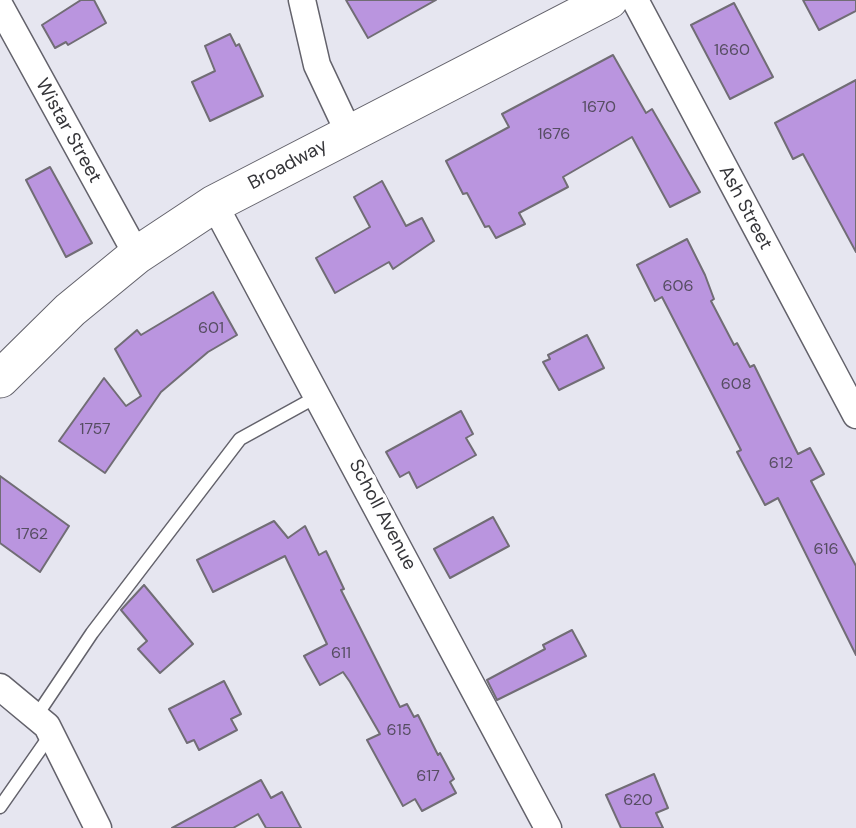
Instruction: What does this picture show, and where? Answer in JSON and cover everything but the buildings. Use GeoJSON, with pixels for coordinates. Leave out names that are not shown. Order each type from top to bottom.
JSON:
{"type":"FeatureCollection","features":[{"type":"Feature","properties":{"kind":"main road","name":"Broadway"},"geometry":{"type":"LineString","coordinates":[[0,379],[70,310],[137,256],[214,204],[609,0]]}},
{"type":"Feature","properties":{"kind":"street"},"geometry":{"type":"LineString","coordinates":[[302,0],[317,65],[349,133]]}},
{"type":"Feature","properties":{"kind":"street","name":"Ash Street"},"geometry":{"type":"LineString","coordinates":[[635,0],[856,415]]}},
{"type":"Feature","properties":{"kind":"street","name":"Wistar Street"},"geometry":{"type":"LineString","coordinates":[[0,6],[137,256]]}},
{"type":"Feature","properties":{"kind":"street","name":"Scholl Avenue"},"geometry":{"type":"LineString","coordinates":[[214,204],[548,828]]}},
{"type":"Feature","properties":{"kind":"street"},"geometry":{"type":"LineString","coordinates":[[0,687],[44,724],[98,828]]}},
{"type":"Feature","properties":{"kind":"lane"},"geometry":{"type":"LineString","coordinates":[[0,807],[92,633],[240,439],[318,396]]}}]}
